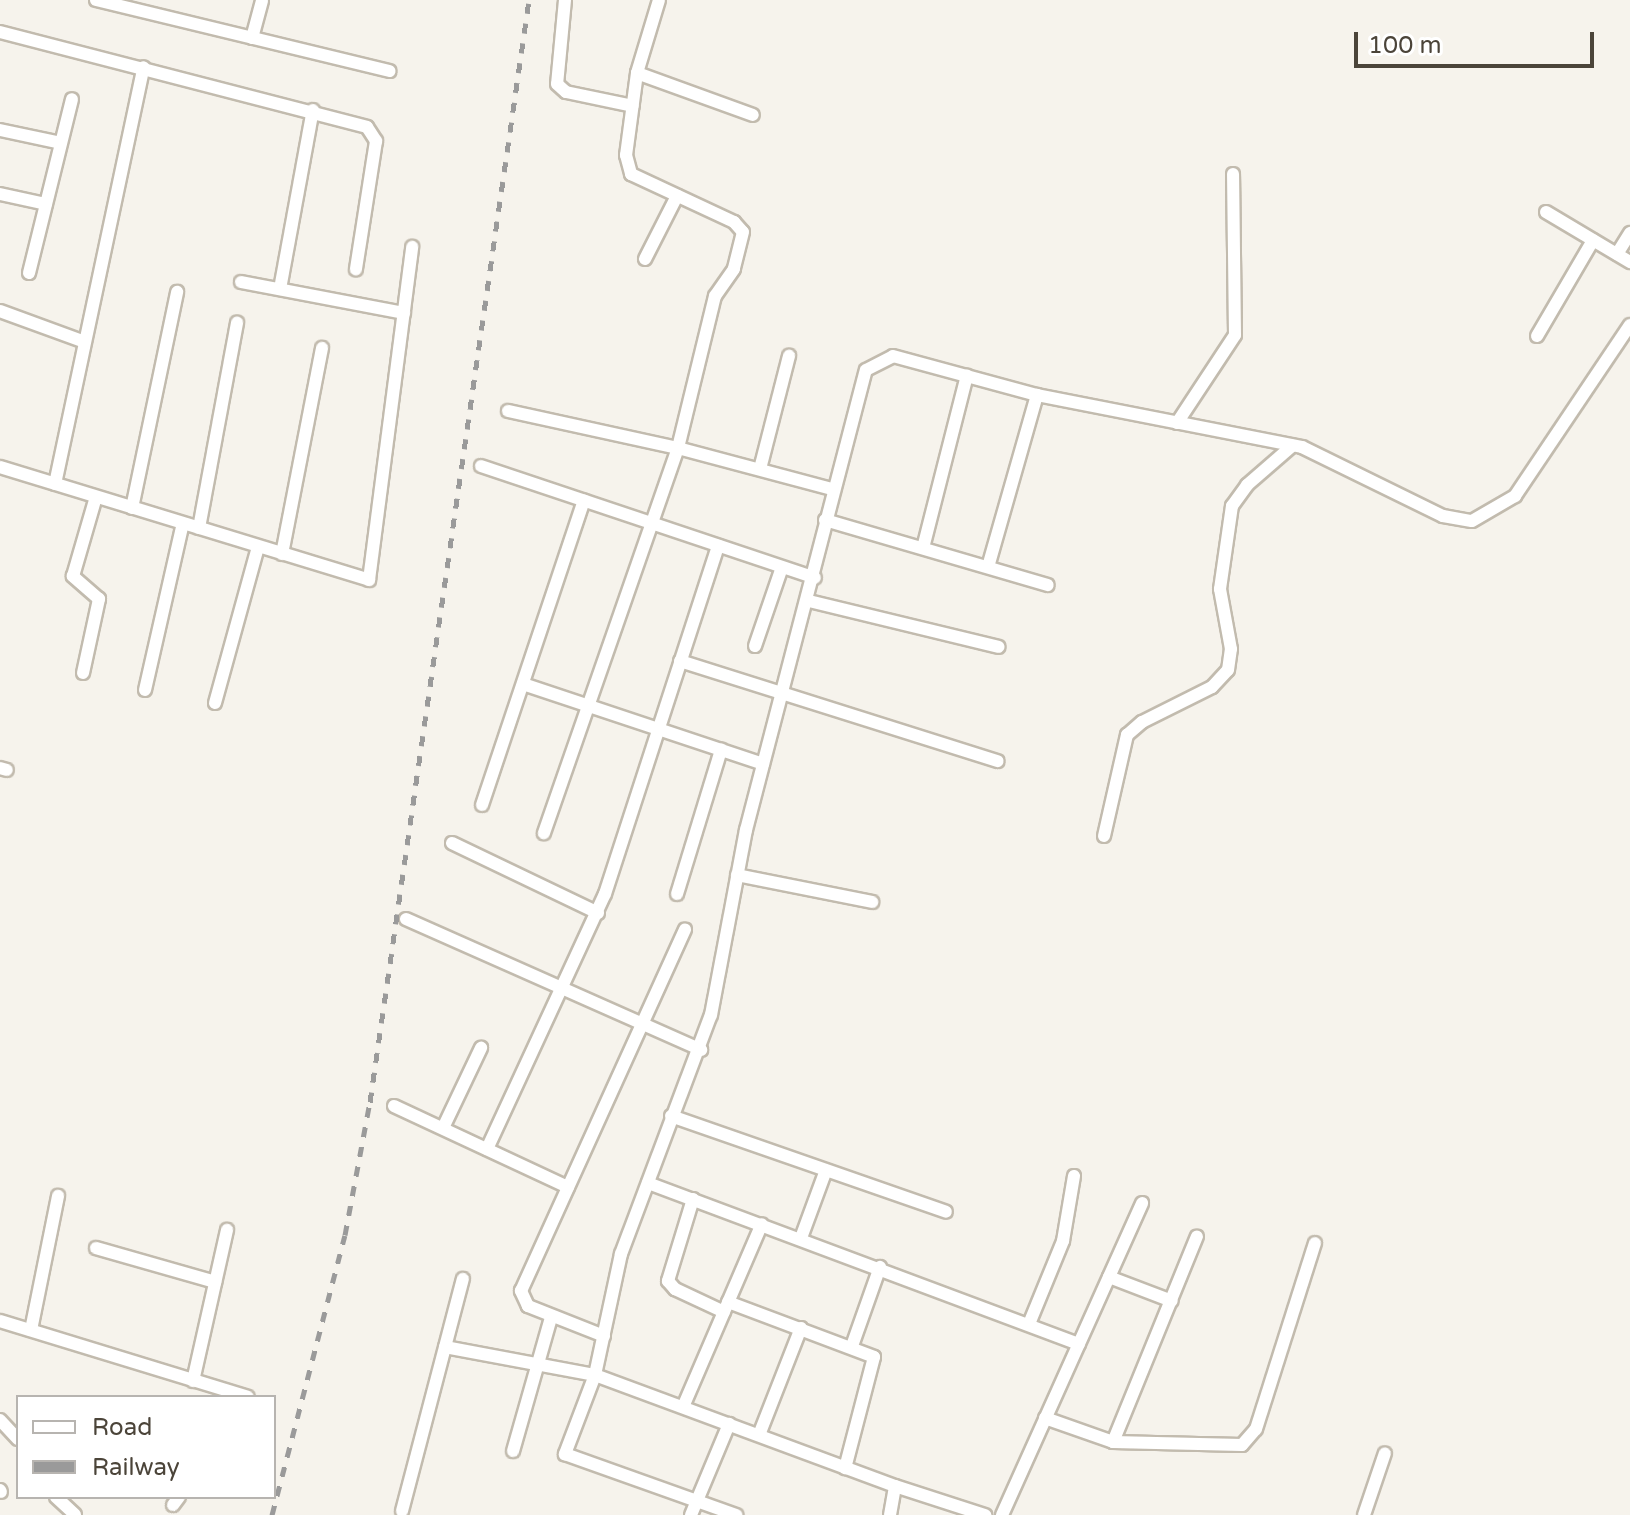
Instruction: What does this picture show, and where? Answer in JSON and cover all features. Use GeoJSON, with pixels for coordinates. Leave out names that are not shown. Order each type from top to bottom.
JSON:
{"type":"FeatureCollection","features":[{"type":"Feature","properties":{"kind":"street"},"geometry":{"type":"LineString","coordinates":[[96,0],[390,71]]}},
{"type":"Feature","properties":{"kind":"street"},"geometry":{"type":"LineString","coordinates":[[252,38],[262,0]]}},
{"type":"Feature","properties":{"kind":"street"},"geometry":{"type":"LineString","coordinates":[[565,0],[557,84],[566,92],[633,106]]}},
{"type":"Feature","properties":{"kind":"street"},"geometry":{"type":"LineString","coordinates":[[544,833],[678,448],[715,296],[734,269],[743,232],[734,222],[631,174],[626,155],[637,73],[659,0]]}},
{"type":"Feature","properties":{"kind":"street"},"geometry":{"type":"LineString","coordinates":[[0,32],[313,110],[367,127],[376,136],[356,269]]}},
{"type":"Feature","properties":{"kind":"street"},"geometry":{"type":"LineString","coordinates":[[55,484],[144,67]]}},
{"type":"Feature","properties":{"kind":"street"},"geometry":{"type":"LineString","coordinates":[[637,73],[753,115]]}},
{"type":"Feature","properties":{"kind":"street"},"geometry":{"type":"LineString","coordinates":[[29,273],[72,99]]}},
{"type":"Feature","properties":{"kind":"street"},"geometry":{"type":"LineString","coordinates":[[280,289],[313,110]]}},
{"type":"Feature","properties":{"kind":"street"},"geometry":{"type":"LineString","coordinates":[[0,130],[61,143]]}},
{"type":"Feature","properties":{"kind":"street"},"geometry":{"type":"LineString","coordinates":[[1177,423],[1235,335],[1233,174]]}},
{"type":"Feature","properties":{"kind":"street"},"geometry":{"type":"LineString","coordinates":[[0,194],[46,204]]}},
{"type":"Feature","properties":{"kind":"street"},"geometry":{"type":"LineString","coordinates":[[645,259],[677,196]]}},
{"type":"Feature","properties":{"kind":"street"},"geometry":{"type":"LineString","coordinates":[[1546,212],[1630,262]]}},
{"type":"Feature","properties":{"kind":"street"},"geometry":{"type":"LineString","coordinates":[[1617,254],[1630,233]]}},
{"type":"Feature","properties":{"kind":"street"},"geometry":{"type":"LineString","coordinates":[[1537,336],[1593,240]]}},
{"type":"Feature","properties":{"kind":"street"},"geometry":{"type":"LineString","coordinates":[[0,467],[369,580],[412,247]]}},
{"type":"Feature","properties":{"kind":"street"},"geometry":{"type":"LineString","coordinates":[[241,282],[404,313]]}},
{"type":"Feature","properties":{"kind":"street"},"geometry":{"type":"LineString","coordinates":[[132,508],[177,292]]}},
{"type":"Feature","properties":{"kind":"street"},"geometry":{"type":"LineString","coordinates":[[0,311],[85,342]]}},
{"type":"Feature","properties":{"kind":"street"},"geometry":{"type":"LineString","coordinates":[[199,528],[237,322]]}},
{"type":"Feature","properties":{"kind":"street"},"geometry":{"type":"LineString","coordinates":[[736,1515],[565,1454],[595,1375],[621,1254],[671,1116],[701,1050],[763,764],[809,601],[832,489],[866,370],[893,356],[1037,395],[1292,446],[1374,478],[1443,516],[1472,521],[1515,496],[1630,325]]}},
{"type":"Feature","properties":{"kind":"street"},"geometry":{"type":"LineString","coordinates":[[282,554],[322,348]]}},
{"type":"Feature","properties":{"kind":"street"},"geometry":{"type":"LineString","coordinates":[[760,469],[789,356]]}},
{"type":"Feature","properties":{"kind":"street"},"geometry":{"type":"LineString","coordinates":[[923,548],[967,376]]}},
{"type":"Feature","properties":{"kind":"street"},"geometry":{"type":"LineString","coordinates":[[988,567],[1037,395]]}},
{"type":"Feature","properties":{"kind":"street"},"geometry":{"type":"LineString","coordinates":[[508,411],[678,448],[832,489]]}},
{"type":"Feature","properties":{"kind":"street"},"geometry":{"type":"LineString","coordinates":[[1104,836],[1127,735],[1142,722],[1212,687],[1228,670],[1231,649],[1220,589],[1232,506],[1247,485],[1292,446]]}},
{"type":"Feature","properties":{"kind":"street"},"geometry":{"type":"LineString","coordinates":[[481,466],[815,578]]}},
{"type":"Feature","properties":{"kind":"street"},"geometry":{"type":"LineString","coordinates":[[83,673],[99,599],[73,576],[96,497]]}},
{"type":"Feature","properties":{"kind":"street"},"geometry":{"type":"LineString","coordinates":[[482,805],[584,501]]}},
{"type":"Feature","properties":{"kind":"street"},"geometry":{"type":"LineString","coordinates":[[825,520],[1048,585]]}},
{"type":"Feature","properties":{"kind":"street"},"geometry":{"type":"LineString","coordinates":[[145,690],[183,523]]}},
{"type":"Feature","properties":{"kind":"street"},"geometry":{"type":"LineString","coordinates":[[487,1149],[598,913],[718,546]]}},
{"type":"Feature","properties":{"kind":"street"},"geometry":{"type":"LineString","coordinates":[[215,703],[258,547]]}},
{"type":"Feature","properties":{"kind":"street"},"geometry":{"type":"LineString","coordinates":[[755,646],[782,567]]}},
{"type":"Feature","properties":{"kind":"street"},"geometry":{"type":"LineString","coordinates":[[809,601],[999,647]]}},
{"type":"Feature","properties":{"kind":"street"},"geometry":{"type":"LineString","coordinates":[[680,661],[780,695],[998,761]]}},
{"type":"Feature","properties":{"kind":"street"},"geometry":{"type":"LineString","coordinates":[[523,684],[763,764]]}},
{"type":"Feature","properties":{"kind":"street"},"geometry":{"type":"LineString","coordinates":[[677,894],[721,750]]}},
{"type":"Feature","properties":{"kind":"street"},"geometry":{"type":"LineString","coordinates":[[452,843],[598,913]]}},
{"type":"Feature","properties":{"kind":"street"},"geometry":{"type":"LineString","coordinates":[[737,875],[872,902]]}},
{"type":"Feature","properties":{"kind":"street"},"geometry":{"type":"LineString","coordinates":[[406,919],[701,1050]]}},
{"type":"Feature","properties":{"kind":"street"},"geometry":{"type":"LineString","coordinates":[[604,1336],[551,1318],[528,1306],[521,1291],[685,929]]}},
{"type":"Feature","properties":{"kind":"street"},"geometry":{"type":"LineString","coordinates":[[443,1128],[481,1048]]}},
{"type":"Feature","properties":{"kind":"street"},"geometry":{"type":"LineString","coordinates":[[394,1106],[568,1187]]}},
{"type":"Feature","properties":{"kind":"street"},"geometry":{"type":"LineString","coordinates":[[671,1116],[946,1212]]}},
{"type":"Feature","properties":{"kind":"street"},"geometry":{"type":"LineString","coordinates":[[801,1238],[826,1170]]}},
{"type":"Feature","properties":{"kind":"street"},"geometry":{"type":"LineString","coordinates":[[1029,1324],[1063,1241],[1074,1176]]}},
{"type":"Feature","properties":{"kind":"street"},"geometry":{"type":"LineString","coordinates":[[648,1183],[880,1267],[1079,1344]]}},
{"type":"Feature","properties":{"kind":"street"},"geometry":{"type":"LineString","coordinates":[[31,1330],[58,1196]]}},
{"type":"Feature","properties":{"kind":"street"},"geometry":{"type":"LineString","coordinates":[[693,1199],[668,1281],[675,1289],[869,1352],[875,1362],[845,1468]]}},
{"type":"Feature","properties":{"kind":"street"},"geometry":{"type":"LineString","coordinates":[[1002,1515],[1142,1203]]}},
{"type":"Feature","properties":{"kind":"street"},"geometry":{"type":"LineString","coordinates":[[683,1407],[762,1224]]}},
{"type":"Feature","properties":{"kind":"street"},"geometry":{"type":"LineString","coordinates":[[201,1395],[196,1382],[227,1230]]}},
{"type":"Feature","properties":{"kind":"street"},"geometry":{"type":"LineString","coordinates":[[1113,1442],[1197,1236]]}},
{"type":"Feature","properties":{"kind":"street"},"geometry":{"type":"LineString","coordinates":[[1045,1418],[1113,1442],[1231,1447],[1250,1439],[1315,1243]]}},
{"type":"Feature","properties":{"kind":"street"},"geometry":{"type":"LineString","coordinates":[[96,1248],[215,1282]]}},
{"type":"Feature","properties":{"kind":"street"},"geometry":{"type":"LineString","coordinates":[[852,1346],[880,1267]]}},
{"type":"Feature","properties":{"kind":"street"},"geometry":{"type":"LineString","coordinates":[[1109,1277],[1172,1301]]}},
{"type":"Feature","properties":{"kind":"street"},"geometry":{"type":"LineString","coordinates":[[402,1511],[463,1279]]}},
{"type":"Feature","properties":{"kind":"street"},"geometry":{"type":"LineString","coordinates":[[513,1451],[551,1318]]}},
{"type":"Feature","properties":{"kind":"street"},"geometry":{"type":"LineString","coordinates":[[0,1321],[241,1395]]}},
{"type":"Feature","properties":{"kind":"street"},"geometry":{"type":"LineString","coordinates":[[759,1435],[801,1328]]}},
{"type":"Feature","properties":{"kind":"street"},"geometry":{"type":"LineString","coordinates":[[445,1347],[595,1375],[895,1486],[985,1515]]}},
{"type":"Feature","properties":{"kind":"street"},"geometry":{"type":"LineString","coordinates":[[0,1420],[16,1437]]}},
{"type":"Feature","properties":{"kind":"street"},"geometry":{"type":"LineString","coordinates":[[691,1515],[729,1424]]}},
{"type":"Feature","properties":{"kind":"street"},"geometry":{"type":"LineString","coordinates":[[1364,1515],[1385,1453]]}},
{"type":"Feature","properties":{"kind":"street"},"geometry":{"type":"LineString","coordinates":[[890,1515],[895,1486]]}},
{"type":"Feature","properties":{"kind":"street"},"geometry":{"type":"LineString","coordinates":[[58,1499],[75,1515]]}},
{"type":"Feature","properties":{"kind":"railway"},"geometry":{"type":"LineString","coordinates":[[272,1515],[345,1235],[370,1102],[529,0]]}}]}
